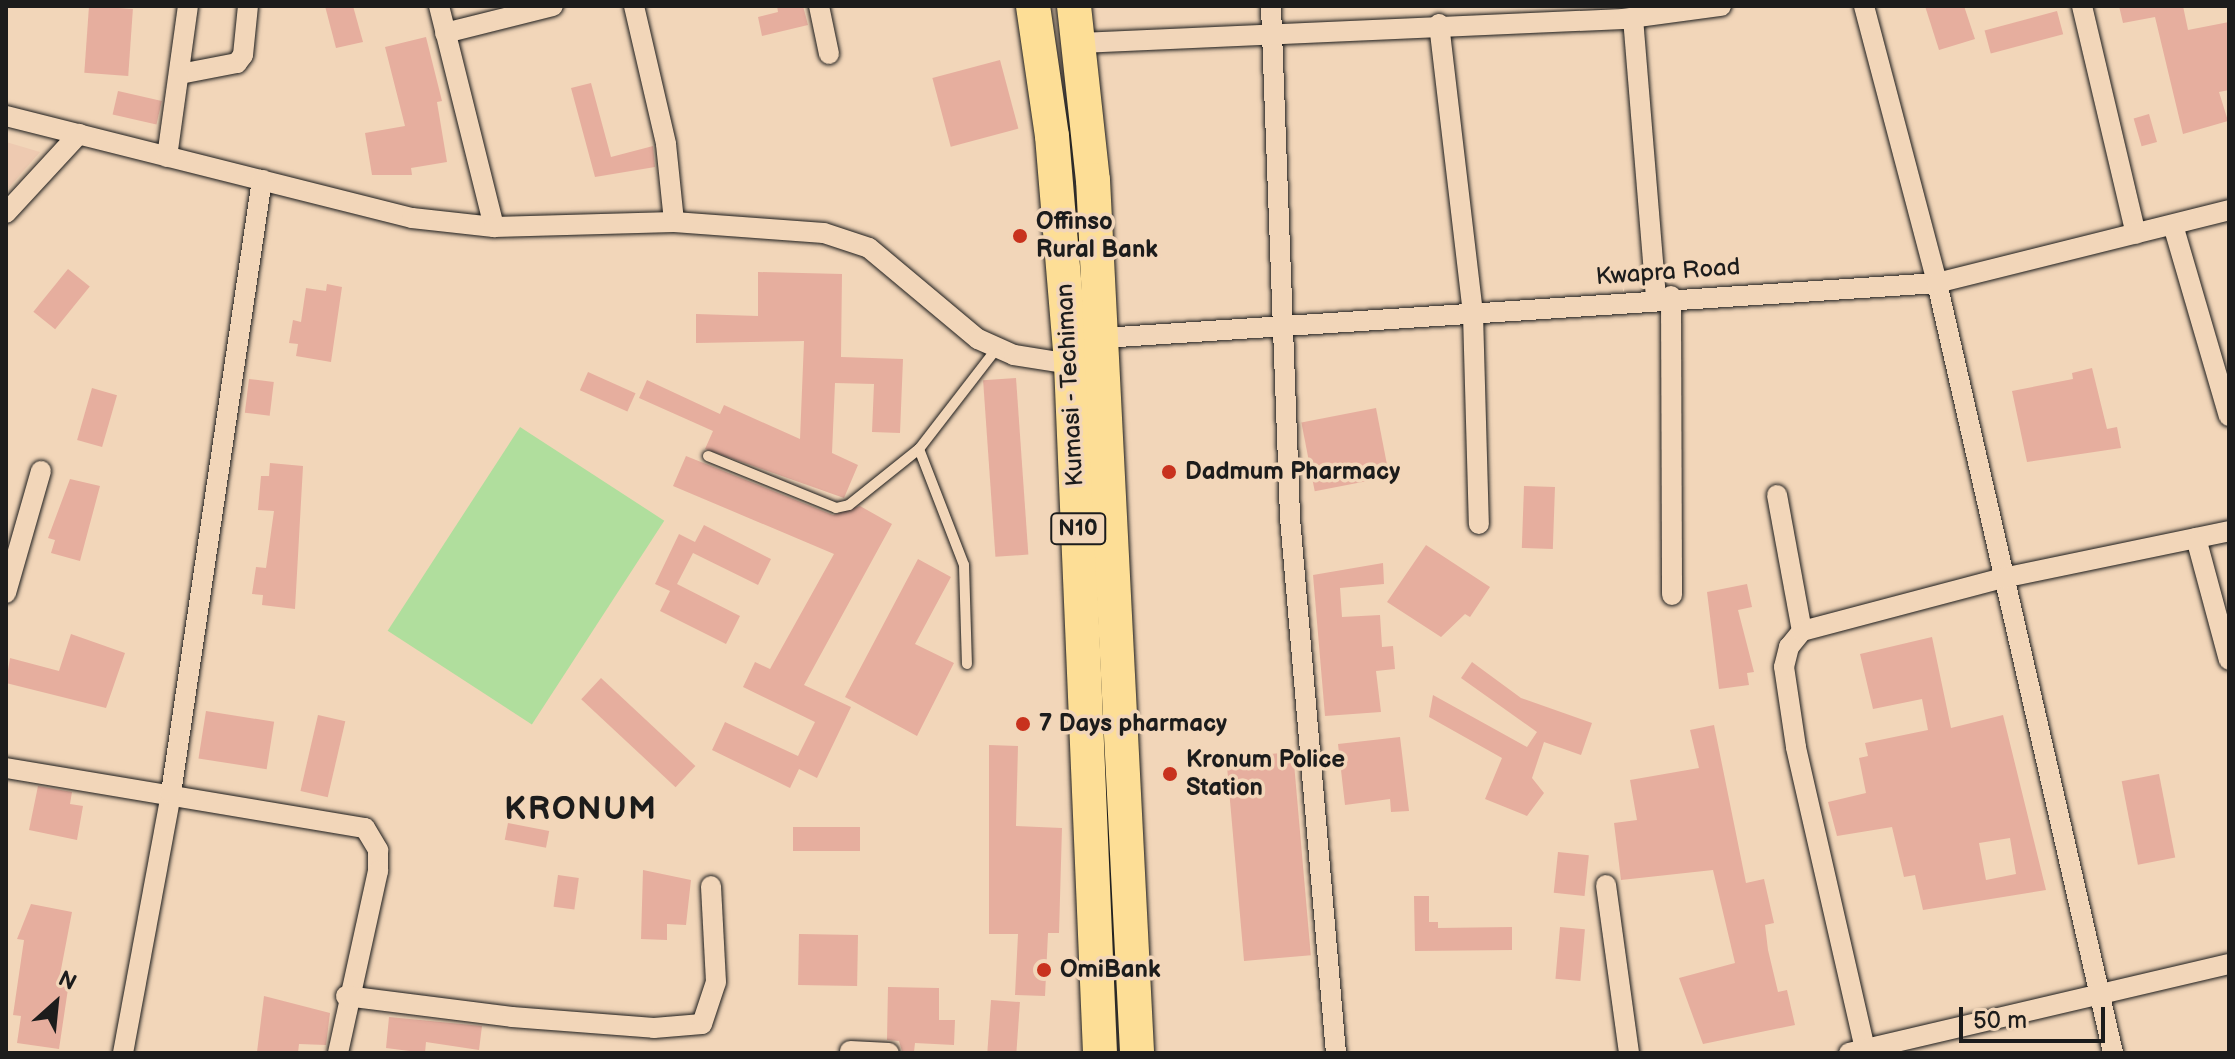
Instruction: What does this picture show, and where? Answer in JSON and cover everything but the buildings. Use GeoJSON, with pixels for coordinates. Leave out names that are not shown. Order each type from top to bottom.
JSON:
{"type":"FeatureCollection","features":[{"type":"Feature","properties":{"kind":"highway","name":"Kumasi - Techiman"},"geometry":{"type":"LineString","coordinates":[[1033,6],[1052,136],[1071,364],[1100,1053]]}},
{"type":"Feature","properties":{"kind":"highway","name":"N10"},"geometry":{"type":"LineString","coordinates":[[1074,6],[1080,43],[1103,338],[1137,1053]]}},
{"type":"Feature","properties":{"kind":"street"},"geometry":{"type":"LineString","coordinates":[[167,157],[188,6]]}},
{"type":"Feature","properties":{"kind":"street"},"geometry":{"type":"LineString","coordinates":[[180,74],[237,63],[243,55],[248,6]]}},
{"type":"Feature","properties":{"kind":"street"},"geometry":{"type":"LineString","coordinates":[[439,6],[494,227]]}},
{"type":"Feature","properties":{"kind":"street"},"geometry":{"type":"LineString","coordinates":[[445,33],[553,6]]}},
{"type":"Feature","properties":{"kind":"street"},"geometry":{"type":"LineString","coordinates":[[634,6],[666,144],[674,222]]}},
{"type":"Feature","properties":{"kind":"street"},"geometry":{"type":"LineString","coordinates":[[819,6],[829,54]]}},
{"type":"Feature","properties":{"kind":"street"},"geometry":{"type":"LineString","coordinates":[[1271,6],[1290,518],[1336,1053]]}},
{"type":"Feature","properties":{"kind":"street"},"geometry":{"type":"LineString","coordinates":[[1080,43],[1439,24],[1633,18],[1721,6]]}},
{"type":"Feature","properties":{"kind":"street"},"geometry":{"type":"LineString","coordinates":[[1864,6],[1937,283],[2113,1053]]}},
{"type":"Feature","properties":{"kind":"street"},"geometry":{"type":"LineString","coordinates":[[2082,6],[2136,234]]}},
{"type":"Feature","properties":{"kind":"street"},"geometry":{"type":"LineString","coordinates":[[1633,18],[1664,297],[1672,595]]}},
{"type":"Feature","properties":{"kind":"street"},"geometry":{"type":"LineString","coordinates":[[1439,24],[1473,314],[1479,524]]}},
{"type":"Feature","properties":{"kind":"street"},"geometry":{"type":"LineString","coordinates":[[6,116],[412,218],[494,227],[674,222],[824,233],[869,248],[978,339],[997,348],[1071,364]]}},
{"type":"Feature","properties":{"kind":"street"},"geometry":{"type":"LineString","coordinates":[[6,213],[79,134]]}},
{"type":"Feature","properties":{"kind":"street"},"geometry":{"type":"LineString","coordinates":[[123,1053],[171,793],[262,180]]}},
{"type":"Feature","properties":{"kind":"street","name":"Kwapra Road"},"geometry":{"type":"LineString","coordinates":[[1103,338],[1283,330],[1664,297],[1937,283],[2229,210]]}},
{"type":"Feature","properties":{"kind":"street"},"geometry":{"type":"LineString","coordinates":[[2173,225],[2229,416]]}},
{"type":"Feature","properties":{"kind":"street"},"geometry":{"type":"LineString","coordinates":[[6,593],[41,471]]}},
{"type":"Feature","properties":{"kind":"street"},"geometry":{"type":"LineString","coordinates":[[1777,495],[1802,631],[1784,667],[1857,1051],[1902,1048],[2229,964]]}},
{"type":"Feature","properties":{"kind":"street"},"geometry":{"type":"LineString","coordinates":[[1802,631],[2003,578],[2229,531]]}},
{"type":"Feature","properties":{"kind":"street"},"geometry":{"type":"LineString","coordinates":[[2196,538],[2229,660]]}},
{"type":"Feature","properties":{"kind":"street"},"geometry":{"type":"LineString","coordinates":[[6,768],[171,793],[365,828],[378,850],[378,871],[346,996],[338,1053]]}},
{"type":"Feature","properties":{"kind":"street"},"geometry":{"type":"LineString","coordinates":[[1606,885],[1629,1053]]}},
{"type":"Feature","properties":{"kind":"street"},"geometry":{"type":"LineString","coordinates":[[346,996],[512,1017],[654,1028],[702,1024],[716,982],[711,886]]}},
{"type":"Feature","properties":{"kind":"street"},"geometry":{"type":"LineString","coordinates":[[850,1051],[889,1053]]}},
{"type":"Feature","properties":{"kind":"lane"},"geometry":{"type":"LineString","coordinates":[[708,456],[836,508],[864,497],[919,449],[997,348]]}},
{"type":"Feature","properties":{"kind":"lane"},"geometry":{"type":"LineString","coordinates":[[919,449],[964,565],[967,664]]}},
{"type":"Feature","properties":{"kind":"shaded area"},"geometry":{"type":"Polygon","coordinates":[[[6,142],[40,152],[6,191],[6,142]]]}},
{"type":"Feature","properties":{"kind":"green space"},"geometry":{"type":"Polygon","coordinates":[[[520,427],[664,521],[532,724],[388,631],[520,427]]]}},
{"type":"Feature","properties":{"kind":"place","name":"Offinso Rural Bank"},"geometry":{"type":"Point","coordinates":[1020,236]}},
{"type":"Feature","properties":{"kind":"place","name":"Dadmum Pharmacy"},"geometry":{"type":"Point","coordinates":[1169,472]}},
{"type":"Feature","properties":{"kind":"place","name":"7 Days pharmacy"},"geometry":{"type":"Point","coordinates":[1023,724]}},
{"type":"Feature","properties":{"kind":"place","name":"Kronum Police Station"},"geometry":{"type":"Point","coordinates":[1170,774]}},
{"type":"Feature","properties":{"kind":"place","name":"OmiBank"},"geometry":{"type":"Point","coordinates":[1044,970]}},
{"type":"Feature","properties":{"kind":"district","name":"KRONUM"},"geometry":{"type":"Point","coordinates":[581,810]}}]}
